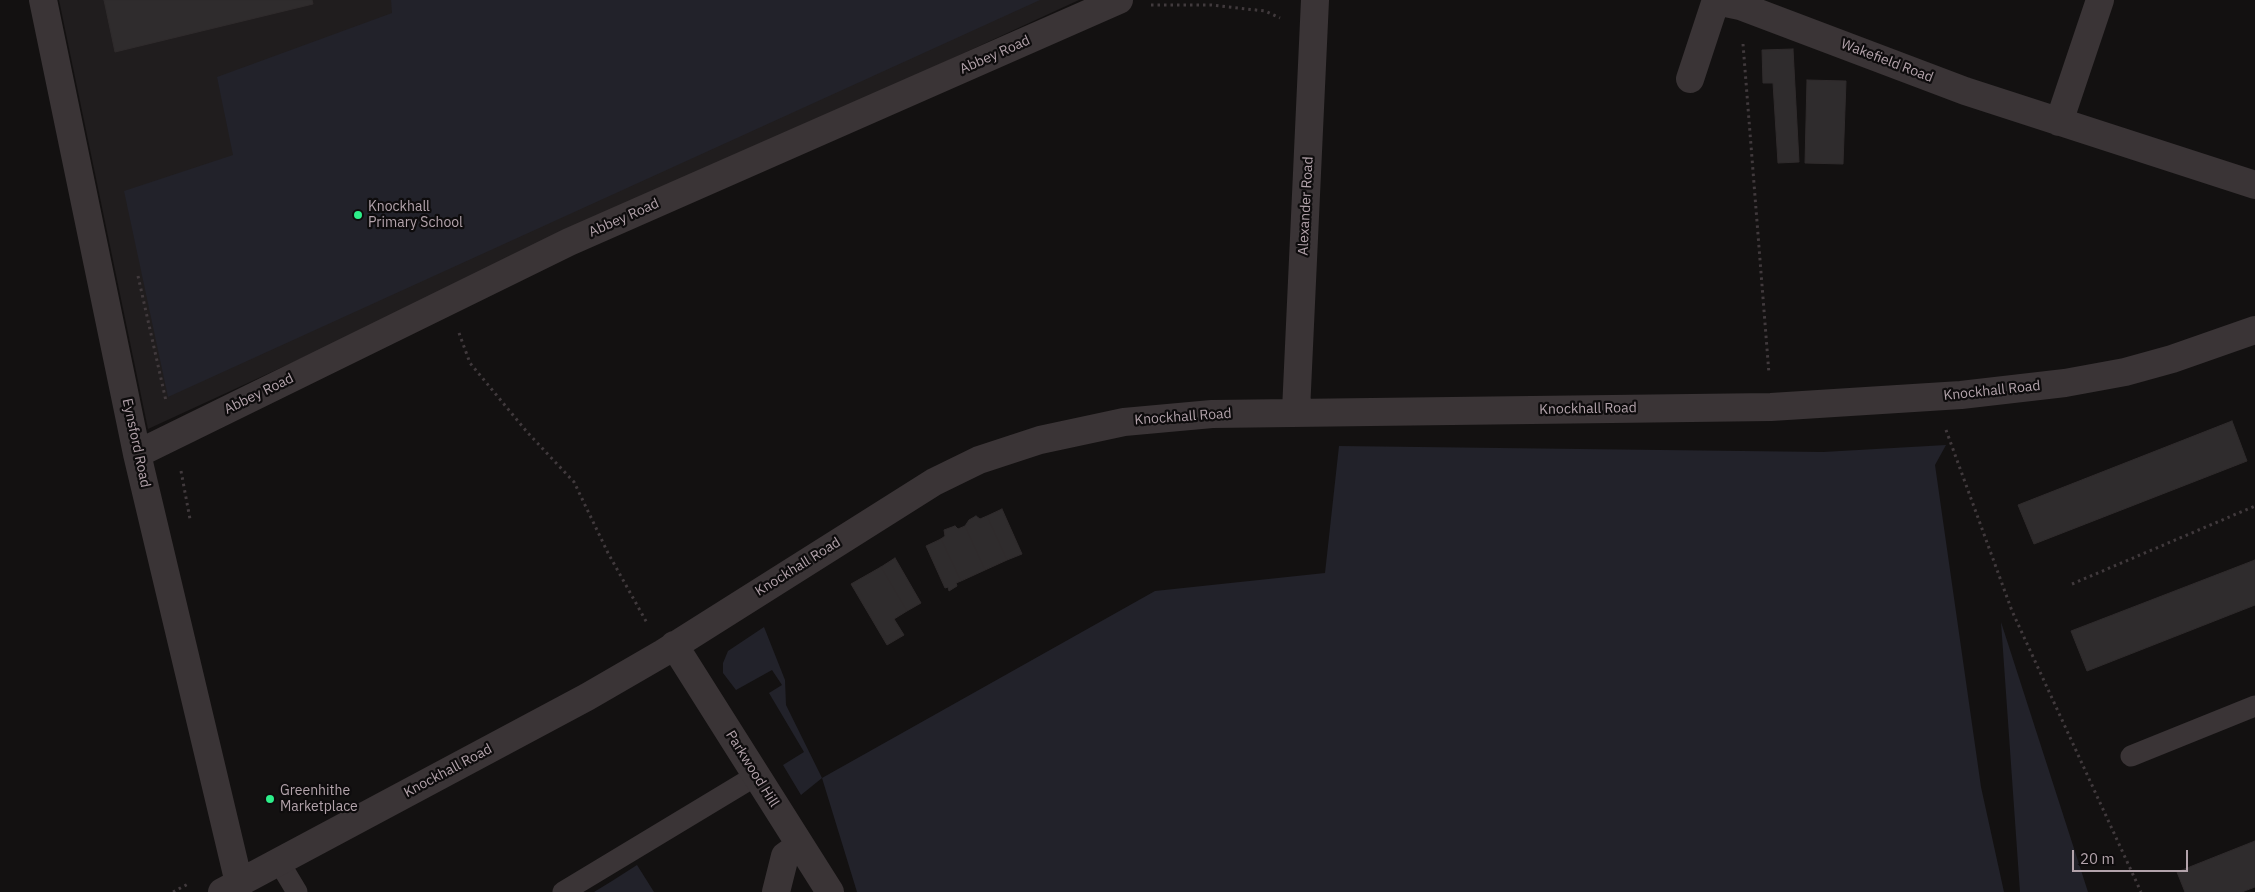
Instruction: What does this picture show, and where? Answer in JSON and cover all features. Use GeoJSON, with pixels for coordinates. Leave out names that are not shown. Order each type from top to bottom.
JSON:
{"type":"FeatureCollection","features":[{"type":"Feature","properties":{"kind":"street","name":"Eynsford Road"},"geometry":{"type":"LineString","coordinates":[[43,0],[137,454],[232,878]]}},
{"type":"Feature","properties":{"kind":"street","name":"Alexander Road"},"geometry":{"type":"LineString","coordinates":[[1296,411],[1315,0]]}},
{"type":"Feature","properties":{"kind":"street"},"geometry":{"type":"LineString","coordinates":[[2059,122],[2100,0]]}},
{"type":"Feature","properties":{"kind":"street","name":"Abbey Road"},"geometry":{"type":"LineString","coordinates":[[137,454],[569,242],[1132,2]]}},
{"type":"Feature","properties":{"kind":"street"},"geometry":{"type":"LineString","coordinates":[[1690,79],[1724,2]]}},
{"type":"Feature","properties":{"kind":"street","name":"Wakefield Road"},"geometry":{"type":"LineString","coordinates":[[1724,2],[1965,91],[2255,185]]}},
{"type":"Feature","properties":{"kind":"street","name":"Knockhall Road"},"geometry":{"type":"LineString","coordinates":[[232,878],[279,862],[579,701],[668,649],[896,504],[949,474],[980,460],[1063,434],[1142,419],[1212,414],[1296,411],[1771,407],[1934,398],[2065,383],[2125,372],[2172,359],[2255,330]]}},
{"type":"Feature","properties":{"kind":"street","name":"Parkwood Hill"},"geometry":{"type":"LineString","coordinates":[[668,649],[757,775],[830,892]]}},
{"type":"Feature","properties":{"kind":"street"},"geometry":{"type":"LineString","coordinates":[[776,892],[785,856],[800,846]]}},
{"type":"Feature","properties":{"kind":"lane"},"geometry":{"type":"LineString","coordinates":[[2132,756],[2255,706]]}},
{"type":"Feature","properties":{"kind":"lane"},"geometry":{"type":"LineString","coordinates":[[563,892],[757,775]]}},
{"type":"Feature","properties":{"kind":"lane"},"geometry":{"type":"LineString","coordinates":[[279,862],[297,892]]}},
{"type":"Feature","properties":{"kind":"path"},"geometry":{"type":"LineString","coordinates":[[1132,2],[1211,5],[1265,12],[1282,19],[1286,25]]}},
{"type":"Feature","properties":{"kind":"path"},"geometry":{"type":"LineString","coordinates":[[1724,2],[1771,407]]}},
{"type":"Feature","properties":{"kind":"path"},"geometry":{"type":"LineString","coordinates":[[448,302],[470,363],[527,432],[574,482],[608,553],[668,649]]}},
{"type":"Feature","properties":{"kind":"path"},"geometry":{"type":"LineString","coordinates":[[1934,398],[2012,611],[2141,892]]}},
{"type":"Feature","properties":{"kind":"path"},"geometry":{"type":"LineString","coordinates":[[2072,584],[2255,506]]}},
{"type":"Feature","properties":{"kind":"path"},"geometry":{"type":"LineString","coordinates":[[173,892],[232,878]]}},
{"type":"Feature","properties":{"kind":"shaded area","name":"Knockhall Primary School"},"geometry":{"type":"Polygon","coordinates":[[[59,0],[1079,0],[148,429],[59,0]]]}},
{"type":"Feature","properties":{"kind":"shaded area","name":"Knockhall Primary School"},"geometry":{"type":"Polygon","coordinates":[[[391,0],[1040,0],[168,397],[124,191],[233,155],[217,77],[392,13],[391,0]]]}},
{"type":"Feature","properties":{"kind":"shaded area"},"geometry":{"type":"Polygon","coordinates":[[[1946,445],[1935,465],[1981,787],[2004,892],[857,892],[822,778],[1155,591],[1325,573],[1339,446],[1823,452],[1946,445]]]}},
{"type":"Feature","properties":{"kind":"shaded area"},"geometry":{"type":"Polygon","coordinates":[[[2001,622],[2088,892],[2020,892],[2001,622]]]}},
{"type":"Feature","properties":{"kind":"shaded area"},"geometry":{"type":"Polygon","coordinates":[[[764,627],[785,680],[786,705],[822,778],[801,795],[783,765],[804,752],[769,693],[782,685],[772,670],[736,690],[723,673],[723,663],[728,651],[764,627]]]}},
{"type":"Feature","properties":{"kind":"shaded area"},"geometry":{"type":"Polygon","coordinates":[[[637,865],[654,892],[594,892],[612,881],[637,865]]]}},
{"type":"Feature","properties":{"kind":"building"},"geometry":{"type":"Polygon","coordinates":[[[104,0],[312,0],[313,4],[115,52],[104,0]]]}},
{"type":"Feature","properties":{"kind":"building"},"geometry":{"type":"Polygon","coordinates":[[[1793,49],[1799,162],[1778,163],[1773,83],[1763,83],[1762,50],[1793,49]]]}},
{"type":"Feature","properties":{"kind":"building"},"geometry":{"type":"Polygon","coordinates":[[[1807,80],[1846,81],[1843,164],[1805,163],[1807,80]]]}},
{"type":"Feature","properties":{"kind":"building"},"geometry":{"type":"Polygon","coordinates":[[[2232,421],[2247,461],[2034,544],[2018,505],[2232,421]]]}},
{"type":"Feature","properties":{"kind":"building"},"geometry":{"type":"Polygon","coordinates":[[[1002,509],[1022,554],[1007,560],[987,516],[1002,509]]]}},
{"type":"Feature","properties":{"kind":"building"},"geometry":{"type":"Polygon","coordinates":[[[976,516],[980,519],[987,516],[1007,560],[985,570],[965,526],[969,520],[976,516]]]}},
{"type":"Feature","properties":{"kind":"building"},"geometry":{"type":"Polygon","coordinates":[[[955,526],[958,529],[965,526],[985,570],[961,581],[941,539],[945,536],[944,530],[955,526]]]}},
{"type":"Feature","properties":{"kind":"building"},"geometry":{"type":"Polygon","coordinates":[[[941,539],[961,581],[956,583],[957,586],[949,591],[948,587],[945,588],[926,546],[941,539]]]}},
{"type":"Feature","properties":{"kind":"building"},"geometry":{"type":"Polygon","coordinates":[[[895,558],[921,603],[907,611],[881,567],[895,558]]]}},
{"type":"Feature","properties":{"kind":"building"},"geometry":{"type":"Polygon","coordinates":[[[2255,560],[2255,605],[2087,671],[2071,631],[2255,560]]]}},
{"type":"Feature","properties":{"kind":"building"},"geometry":{"type":"Polygon","coordinates":[[[881,567],[907,611],[894,619],[904,635],[887,645],[851,584],[881,567]]]}},
{"type":"Feature","properties":{"kind":"building"},"geometry":{"type":"Polygon","coordinates":[[[2255,841],[2255,887],[2242,892],[2185,892],[2177,872],[2255,841]]]}},
{"type":"Feature","properties":{"kind":"place","name":"Knockhall Primary School"},"geometry":{"type":"Point","coordinates":[358,215]}},
{"type":"Feature","properties":{"kind":"place","name":"Greenhithe Marketplace"},"geometry":{"type":"Point","coordinates":[270,799]}}]}
